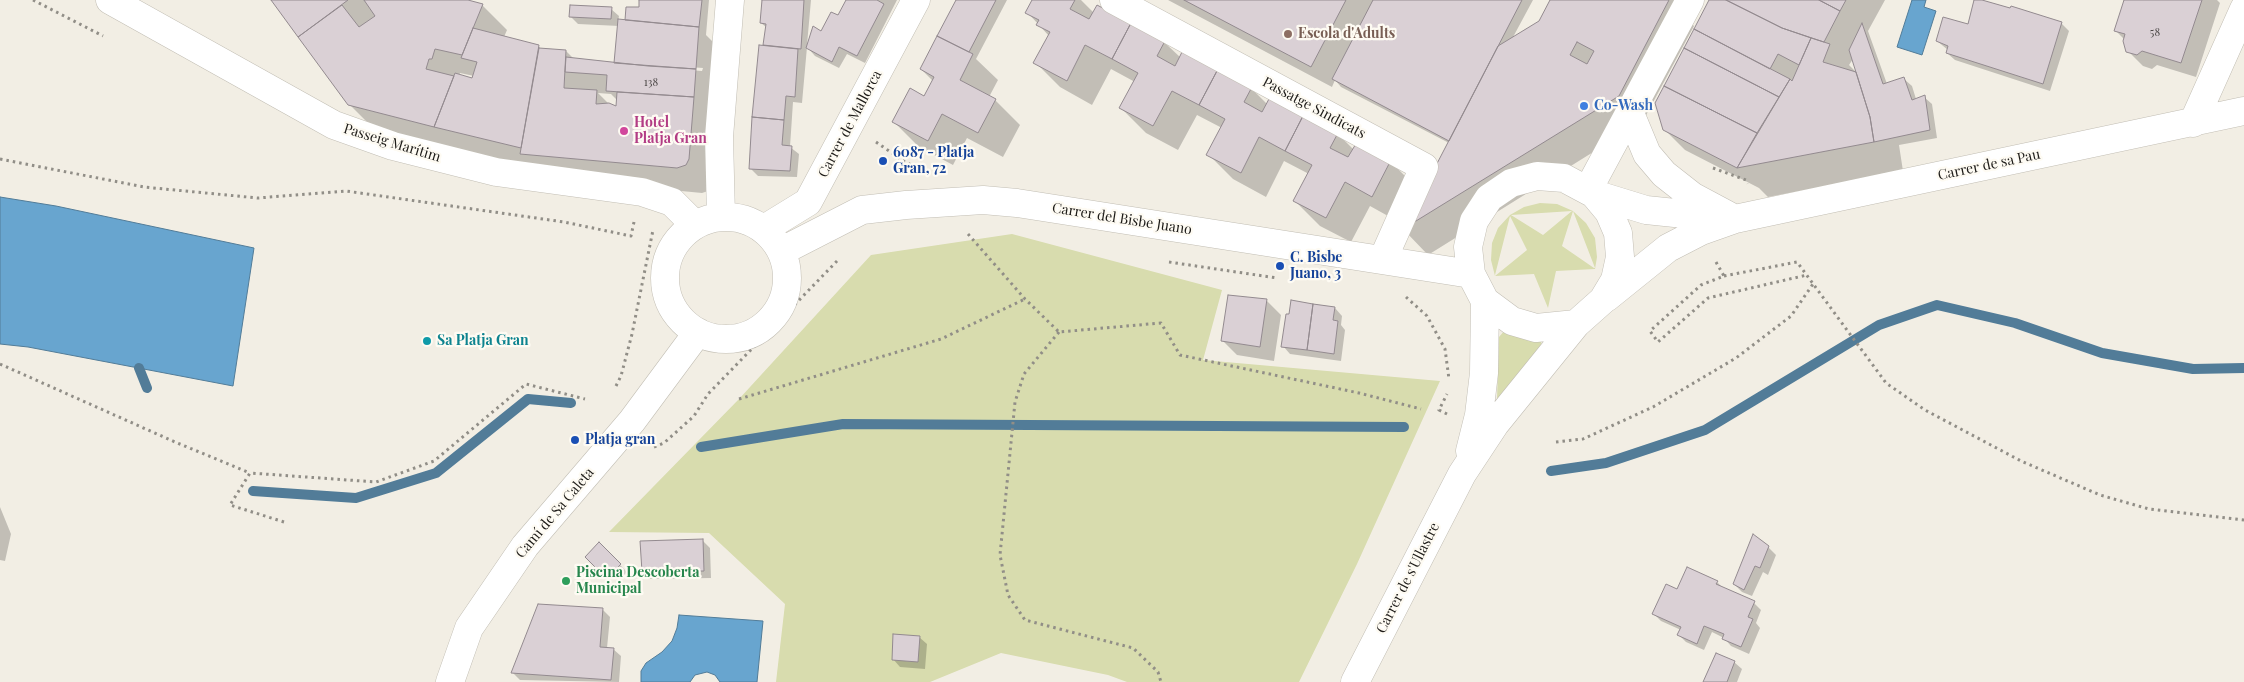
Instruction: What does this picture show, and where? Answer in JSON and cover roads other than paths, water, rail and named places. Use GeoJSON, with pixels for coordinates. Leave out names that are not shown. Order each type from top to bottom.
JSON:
{"type":"FeatureCollection","features":[{"type":"Feature","properties":{"kind":"street","name":"Passeig Marítim"},"geometry":{"type":"LineString","coordinates":[[110,0],[158,13],[334,125],[393,146],[496,172],[642,192],[672,202],[694,224]]}},
{"type":"Feature","properties":{"kind":"street"},"geometry":{"type":"LineString","coordinates":[[721,216],[719,137],[730,0]]}},
{"type":"Feature","properties":{"kind":"street","name":"Carrer de Mallorca"},"geometry":{"type":"LineString","coordinates":[[764,229],[808,202],[916,0]]}},
{"type":"Feature","properties":{"kind":"street","name":"Passatge Sindicats"},"geometry":{"type":"LineString","coordinates":[[1114,0],[1424,167],[1383,260]]}},
{"type":"Feature","properties":{"kind":"street"},"geometry":{"type":"LineString","coordinates":[[1591,192],[1630,113],[1690,0]]}},
{"type":"Feature","properties":{"kind":"street"},"geometry":{"type":"LineString","coordinates":[[2193,123],[2244,9]]}},
{"type":"Feature","properties":{"kind":"street","name":"Carrer de sa Pau"},"geometry":{"type":"LineString","coordinates":[[1603,300],[1668,248],[1701,230],[1735,218],[2244,111]]}},
{"type":"Feature","properties":{"kind":"street"},"geometry":{"type":"LineString","coordinates":[[1630,113],[1647,154],[1664,174],[1692,196],[1735,218]]}},
{"type":"Feature","properties":{"kind":"street"},"geometry":{"type":"LineString","coordinates":[[1537,176],[1564,178],[1591,192],[1609,212],[1618,234],[1620,257],[1615,280],[1603,300],[1576,324],[1536,328],[1512,321],[1485,301],[1471,274],[1468,247],[1474,221],[1489,198],[1511,183],[1537,176]]}},
{"type":"Feature","properties":{"kind":"street","name":"Carrer de sa Pau"},"geometry":{"type":"LineString","coordinates":[[1591,192],[1646,210],[1687,216],[1735,218]]}},
{"type":"Feature","properties":{"kind":"street","name":"Carrer del Bisbe Juano"},"geometry":{"type":"LineString","coordinates":[[782,251],[862,210],[983,200],[1017,203],[1471,274]]}},
{"type":"Feature","properties":{"kind":"street"},"geometry":{"type":"LineString","coordinates":[[721,216],[737,217],[751,221],[764,229],[782,251],[787,268],[788,285],[783,301],[775,316],[762,328],[747,336],[731,339],[714,338],[698,332],[685,324],[669,300],[664,272],[667,258],[683,234],[694,224],[721,216]]}},
{"type":"Feature","properties":{"kind":"street","name":"Carrer de s'Ullastre"},"geometry":{"type":"LineString","coordinates":[[1462,474],[1473,441],[1481,398],[1484,372],[1485,301]]}},
{"type":"Feature","properties":{"kind":"street","name":"Carrer de s'Ullastre"},"geometry":{"type":"LineString","coordinates":[[1355,682],[1462,474],[1496,424],[1576,324]]}},
{"type":"Feature","properties":{"kind":"street","name":"Camí de Sa Caleta"},"geometry":{"type":"LineString","coordinates":[[450,682],[469,628],[525,546],[632,421],[698,332]]}},
{"type":"Feature","properties":{"kind":"water"},"geometry":{"type":"Polygon","coordinates":[[[1912,0],[1926,0],[1924,7],[1936,11],[1922,55],[1897,47],[1912,0]]]}},
{"type":"Feature","properties":{"kind":"water"},"geometry":{"type":"Polygon","coordinates":[[[0,197],[56,206],[254,248],[233,386],[28,347],[0,344],[0,197]]]}},
{"type":"Feature","properties":{"kind":"water"},"geometry":{"type":"Polygon","coordinates":[[[679,615],[763,621],[757,682],[720,682],[715,675],[707,672],[695,675],[690,682],[641,682],[641,671],[646,663],[662,652],[672,641],[679,615]]]}},
{"type":"Feature","properties":{"kind":"waterway"},"geometry":{"type":"LineString","coordinates":[[1551,471],[1606,463],[1705,430],[1879,325],[1937,305],[2015,323],[2102,353],[2193,369],[2244,368]]}},
{"type":"Feature","properties":{"kind":"waterway"},"geometry":{"type":"LineString","coordinates":[[139,368],[147,388]]}},
{"type":"Feature","properties":{"kind":"waterway"},"geometry":{"type":"LineString","coordinates":[[253,491],[356,498],[436,473],[528,399],[571,403]]}},
{"type":"Feature","properties":{"kind":"waterway"},"geometry":{"type":"LineString","coordinates":[[701,447],[843,424],[1404,427]]}},
{"type":"Feature","properties":{"kind":"place","name":"Escola d'Adults"},"geometry":{"type":"Point","coordinates":[1288,34]}},
{"type":"Feature","properties":{"kind":"place","name":"Co-Wash"},"geometry":{"type":"Point","coordinates":[1584,106]}},
{"type":"Feature","properties":{"kind":"place","name":"Hotel Platja Gran"},"geometry":{"type":"Point","coordinates":[624,131]}},
{"type":"Feature","properties":{"kind":"place","name":"6087 - Platja Gran, 72"},"geometry":{"type":"Point","coordinates":[883,161]}},
{"type":"Feature","properties":{"kind":"place","name":"C. Bisbe Juano, 3"},"geometry":{"type":"Point","coordinates":[1280,266]}},
{"type":"Feature","properties":{"kind":"place","name":"Sa Platja Gran"},"geometry":{"type":"Point","coordinates":[427,341]}},
{"type":"Feature","properties":{"kind":"place","name":"Platja gran"},"geometry":{"type":"Point","coordinates":[575,440]}},
{"type":"Feature","properties":{"kind":"place","name":"Piscina Descoberta Municipal"},"geometry":{"type":"Point","coordinates":[566,581]}}]}
